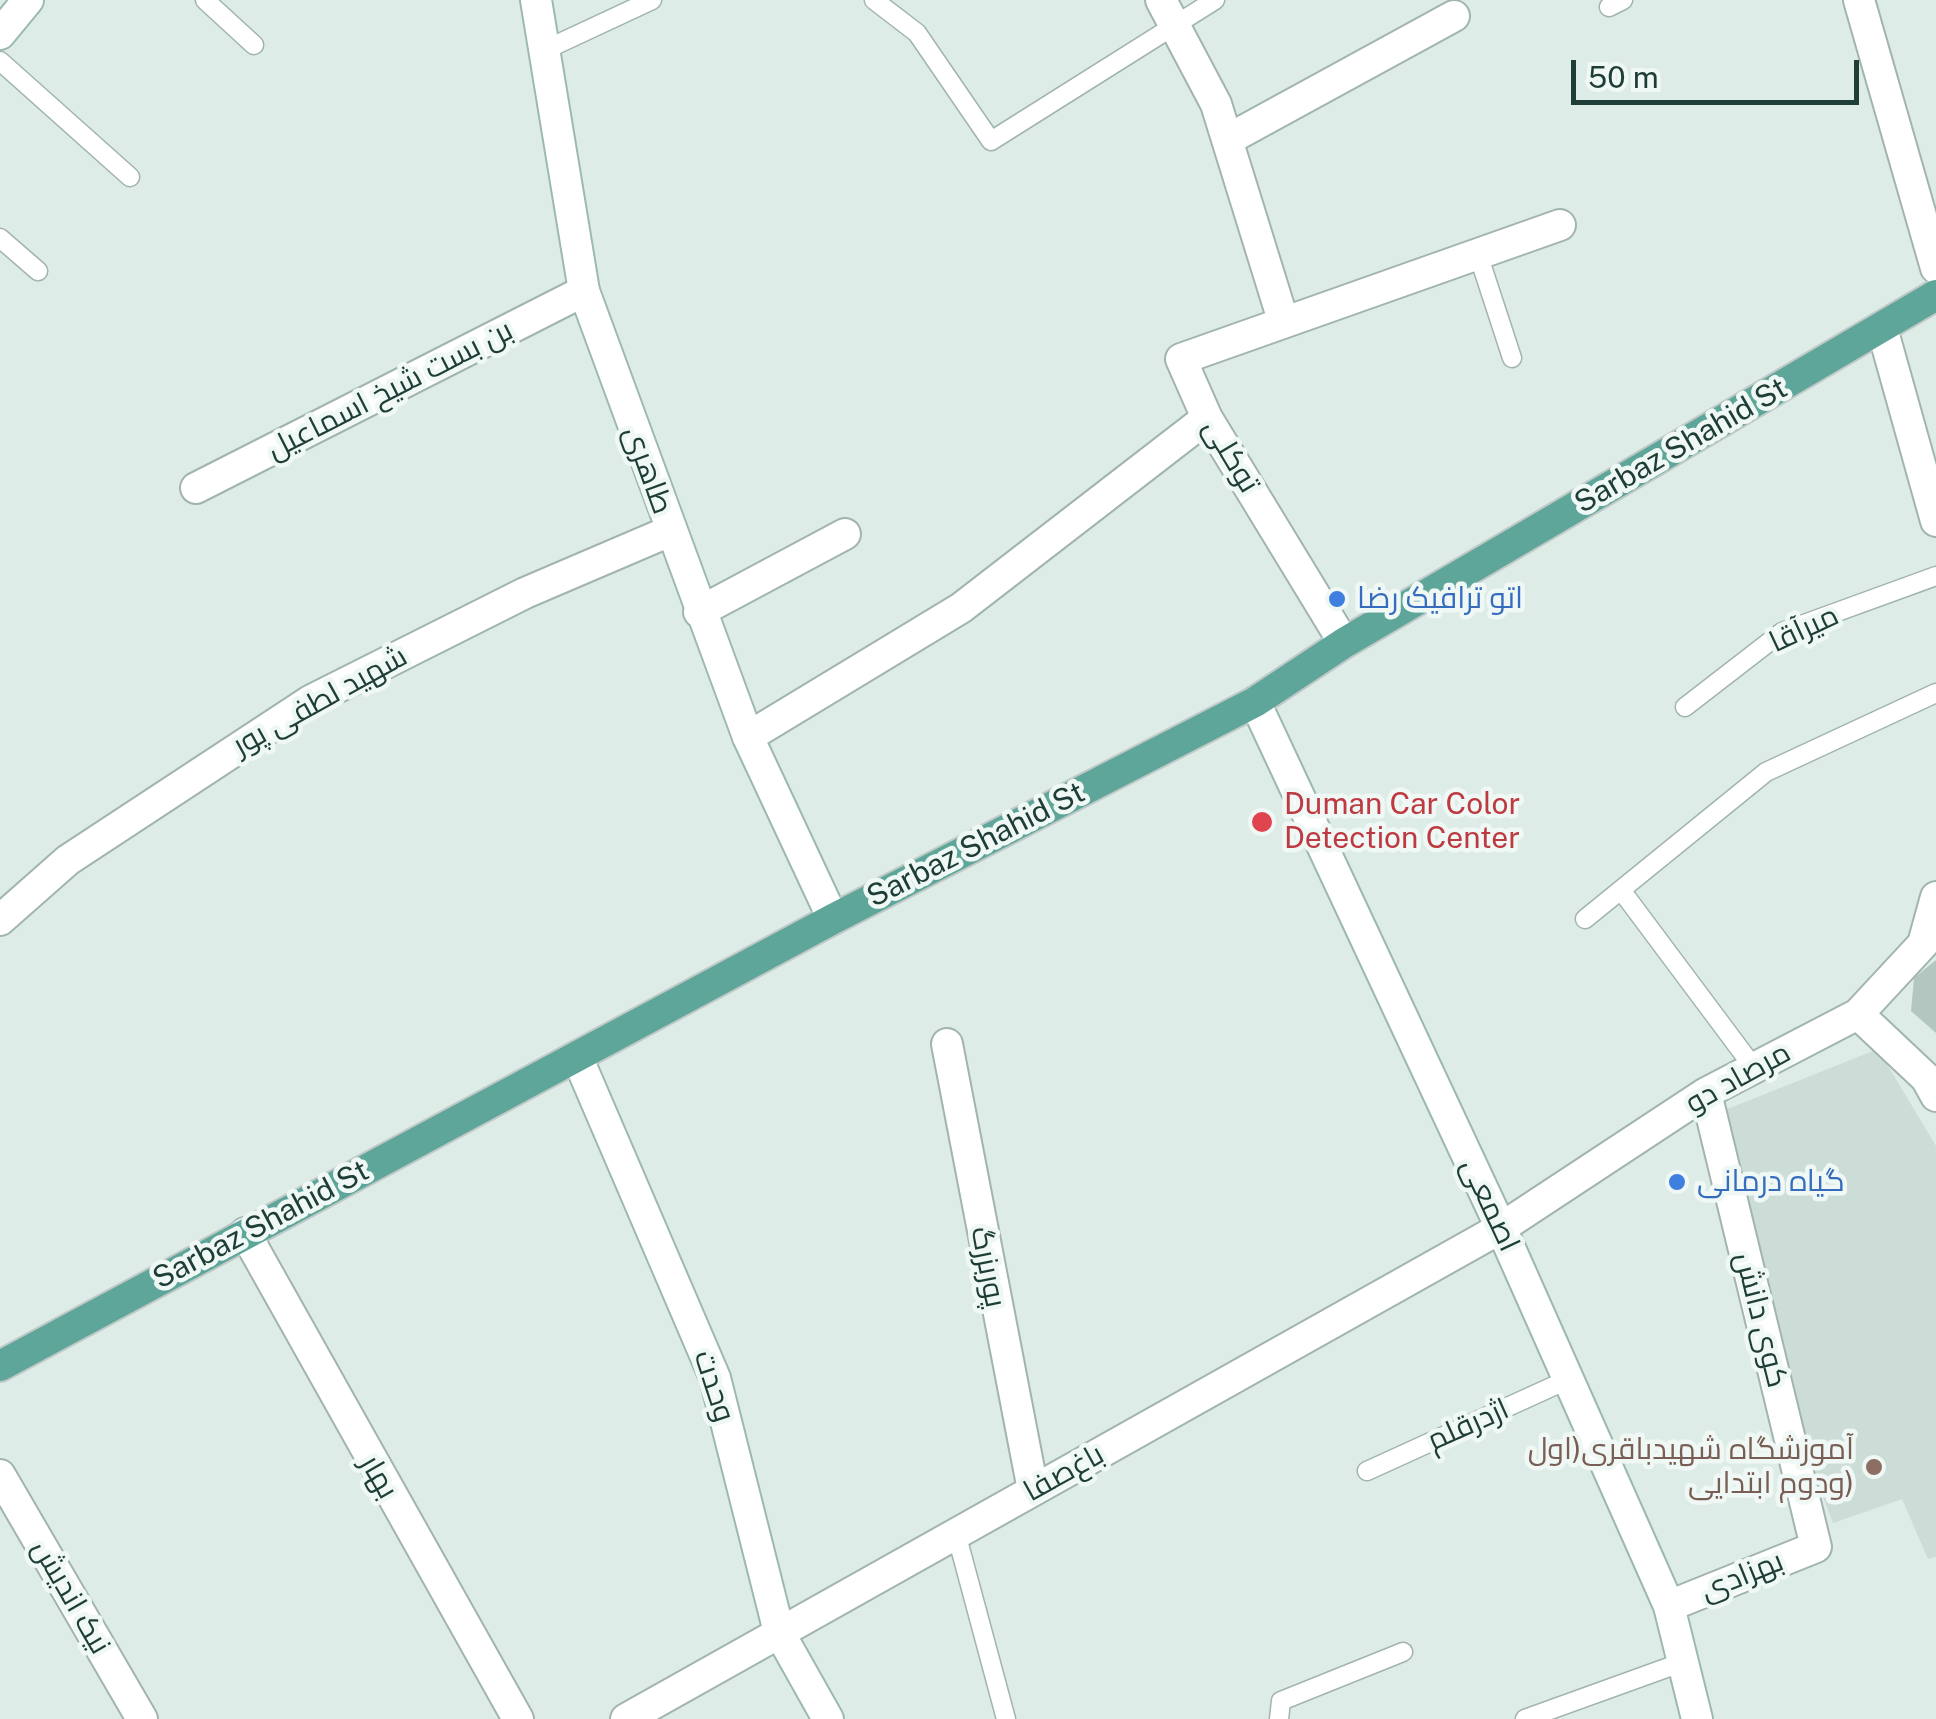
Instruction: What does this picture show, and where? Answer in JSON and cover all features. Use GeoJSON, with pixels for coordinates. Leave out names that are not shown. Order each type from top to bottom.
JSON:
{"type":"FeatureCollection","features":[{"type":"Feature","properties":{"kind":"main road","name":"Sarbaz Shahid St"},"geometry":{"type":"LineString","coordinates":[[0,1366],[833,919],[1254,702],[1344,643],[1936,295]]}},
{"type":"Feature","properties":{"kind":"street"},"geometry":{"type":"LineString","coordinates":[[0,34],[28,0]]}},
{"type":"Feature","properties":{"kind":"street","name":"طاهری"},"geometry":{"type":"LineString","coordinates":[[536,0],[584,291],[748,737],[833,919]]}},
{"type":"Feature","properties":{"kind":"street"},"geometry":{"type":"LineString","coordinates":[[1859,0],[1936,268]]}},
{"type":"Feature","properties":{"kind":"street"},"geometry":{"type":"LineString","coordinates":[[1167,12],[1216,104],[1282,320]]}},
{"type":"Feature","properties":{"kind":"street"},"geometry":{"type":"LineString","coordinates":[[1227,140],[1454,16]]}},
{"type":"Feature","properties":{"kind":"street","name":"توکلی"},"geometry":{"type":"LineString","coordinates":[[1344,643],[1207,418],[1180,359],[1560,225]]}},
{"type":"Feature","properties":{"kind":"street","name":"بن بست شیخ اسماعیل"},"geometry":{"type":"LineString","coordinates":[[196,488],[584,291]]}},
{"type":"Feature","properties":{"kind":"street"},"geometry":{"type":"LineString","coordinates":[[1882,328],[1936,521]]}},
{"type":"Feature","properties":{"kind":"street"},"geometry":{"type":"LineString","coordinates":[[748,737],[961,608],[1207,418]]}},
{"type":"Feature","properties":{"kind":"street","name":"شهید لطفی پور"},"geometry":{"type":"LineString","coordinates":[[0,920],[68,860],[310,701],[525,593],[670,531]]}},
{"type":"Feature","properties":{"kind":"street"},"geometry":{"type":"LineString","coordinates":[[699,612],[845,534]]}},
{"type":"Feature","properties":{"kind":"street","name":"اصمعی"},"geometry":{"type":"LineString","coordinates":[[1254,702],[1502,1228],[1669,1606],[1697,1719]]}},
{"type":"Feature","properties":{"kind":"street","name":"مرصاد دو"},"geometry":{"type":"LineString","coordinates":[[1502,1228],[1706,1093],[1858,1014],[1923,944],[1936,896]]}},
{"type":"Feature","properties":{"kind":"street"},"geometry":{"type":"LineString","coordinates":[[1858,1014],[1926,1078],[1936,1096]]}},
{"type":"Feature","properties":{"kind":"street","name":"پوربزرگ"},"geometry":{"type":"LineString","coordinates":[[947,1044],[1033,1490]]}},
{"type":"Feature","properties":{"kind":"street","name":"وحدت"},"geometry":{"type":"LineString","coordinates":[[578,1059],[715,1378],[779,1632],[828,1719]]}},
{"type":"Feature","properties":{"kind":"street","name":"کوی دانش"},"geometry":{"type":"LineString","coordinates":[[1706,1093],[1816,1546]]}},
{"type":"Feature","properties":{"kind":"street","name":"باغ‌صفا"},"geometry":{"type":"LineString","coordinates":[[626,1719],[1502,1228]]}},
{"type":"Feature","properties":{"kind":"street","name":"بهار"},"geometry":{"type":"LineString","coordinates":[[245,1233],[518,1719]]}},
{"type":"Feature","properties":{"kind":"street","name":"نیک اندیش"},"geometry":{"type":"LineString","coordinates":[[0,1474],[142,1719]]}},
{"type":"Feature","properties":{"kind":"street","name":"بهزادی"},"geometry":{"type":"LineString","coordinates":[[1669,1606],[1816,1546]]}},
{"type":"Feature","properties":{"kind":"lane"},"geometry":{"type":"LineString","coordinates":[[205,0],[254,45]]}},
{"type":"Feature","properties":{"kind":"lane"},"geometry":{"type":"LineString","coordinates":[[547,49],[652,0]]}},
{"type":"Feature","properties":{"kind":"lane"},"geometry":{"type":"LineString","coordinates":[[874,0],[917,33],[991,141],[1167,12],[1215,0]]}},
{"type":"Feature","properties":{"kind":"lane"},"geometry":{"type":"LineString","coordinates":[[0,61],[130,176]]}},
{"type":"Feature","properties":{"kind":"lane"},"geometry":{"type":"LineString","coordinates":[[0,238],[38,271]]}},
{"type":"Feature","properties":{"kind":"lane"},"geometry":{"type":"LineString","coordinates":[[1478,254],[1512,358]]}},
{"type":"Feature","properties":{"kind":"lane","name":"میرآقا"},"geometry":{"type":"LineString","coordinates":[[1685,707],[1782,632],[1936,576]]}},
{"type":"Feature","properties":{"kind":"lane"},"geometry":{"type":"LineString","coordinates":[[1585,920],[1766,772],[1936,693]]}},
{"type":"Feature","properties":{"kind":"lane"},"geometry":{"type":"LineString","coordinates":[[1621,890],[1754,1068]]}},
{"type":"Feature","properties":{"kind":"lane","name":"اژدرقلم"},"geometry":{"type":"LineString","coordinates":[[1367,1471],[1569,1379]]}},
{"type":"Feature","properties":{"kind":"lane"},"geometry":{"type":"LineString","coordinates":[[956,1533],[1006,1719]]}},
{"type":"Feature","properties":{"kind":"lane"},"geometry":{"type":"LineString","coordinates":[[1279,1719],[1282,1700],[1403,1652]]}},
{"type":"Feature","properties":{"kind":"lane"},"geometry":{"type":"LineString","coordinates":[[1525,1719],[1683,1662]]}},
{"type":"Feature","properties":{"kind":"shaded area"},"geometry":{"type":"Polygon","coordinates":[[[1878,1049],[1936,1146],[1936,1557],[1928,1559],[1902,1499],[1833,1523],[1799,1435],[1725,1110],[1878,1049]]]}},
{"type":"Feature","properties":{"kind":"building"},"geometry":{"type":"Polygon","coordinates":[[[1936,960],[1936,1033],[1911,1011],[1914,978],[1936,960]]]}},
{"type":"Feature","properties":{"kind":"place","name":"اتو ترافیک رضا"},"geometry":{"type":"Point","coordinates":[1337,599]}},
{"type":"Feature","properties":{"kind":"place","name":"Duman Car Color Detection Center"},"geometry":{"type":"Point","coordinates":[1262,822]}},
{"type":"Feature","properties":{"kind":"place","name":"گیاه درمانی"},"geometry":{"type":"Point","coordinates":[1677,1182]}},
{"type":"Feature","properties":{"kind":"place","name":"آموزشگاه شهیدباقری(اول ودوم ابتدایی)"},"geometry":{"type":"Point","coordinates":[1874,1467]}}]}
